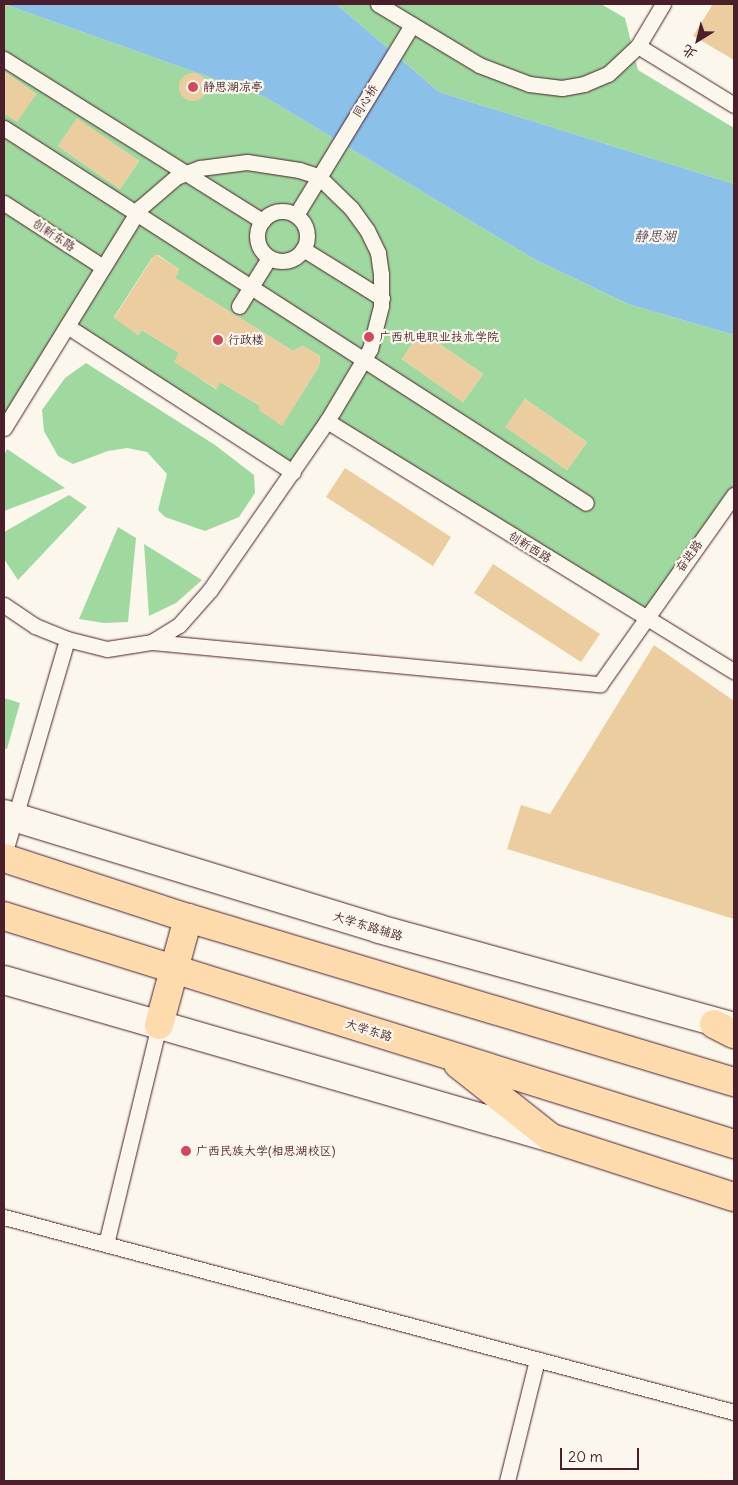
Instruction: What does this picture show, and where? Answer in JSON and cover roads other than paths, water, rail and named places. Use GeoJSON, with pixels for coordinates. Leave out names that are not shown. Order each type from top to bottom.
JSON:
{"type":"FeatureCollection","features":[{"type":"Feature","properties":{"kind":"main road"},"geometry":{"type":"LineString","coordinates":[[4,858],[188,918],[734,1082]]}},
{"type":"Feature","properties":{"kind":"main road","name":"大学东路"},"geometry":{"type":"LineString","coordinates":[[4,916],[734,1144]]}},
{"type":"Feature","properties":{"kind":"main road"},"geometry":{"type":"LineString","coordinates":[[159,1025],[188,918]]}},
{"type":"Feature","properties":{"kind":"main road"},"geometry":{"type":"LineString","coordinates":[[445,1054],[551,1138],[734,1197]]}},
{"type":"Feature","properties":{"kind":"street","name":"大学东路辅路"},"geometry":{"type":"LineString","coordinates":[[10,816],[379,930],[728,1028]]}},
{"type":"Feature","properties":{"kind":"street"},"geometry":{"type":"LineString","coordinates":[[4,980],[551,1138]]}},
{"type":"Feature","properties":{"kind":"lane"},"geometry":{"type":"LineString","coordinates":[[378,4],[480,65],[515,80],[541,86],[562,88],[584,84],[608,74],[638,46],[663,4]]}},
{"type":"Feature","properties":{"kind":"lane","name":"同心桥"},"geometry":{"type":"LineString","coordinates":[[296,215],[318,176],[412,26]]}},
{"type":"Feature","properties":{"kind":"lane"},"geometry":{"type":"LineString","coordinates":[[638,46],[734,104]]}},
{"type":"Feature","properties":{"kind":"lane"},"geometry":{"type":"LineString","coordinates":[[4,59],[262,221]]}},
{"type":"Feature","properties":{"kind":"lane"},"geometry":{"type":"LineString","coordinates":[[4,128],[586,503]]}},
{"type":"Feature","properties":{"kind":"lane"},"geometry":{"type":"LineString","coordinates":[[4,428],[136,214],[149,199],[184,173],[224,164],[254,162],[276,164],[318,176],[351,208],[366,230],[378,253],[382,298],[370,349],[365,359],[293,472],[193,611],[152,642],[107,649],[67,640],[34,626],[4,605]]}},
{"type":"Feature","properties":{"kind":"lane","name":"创新东路"},"geometry":{"type":"LineString","coordinates":[[4,203],[103,267]]}},
{"type":"Feature","properties":{"kind":"lane"},"geometry":{"type":"LineString","coordinates":[[280,211],[296,215],[305,228],[303,249],[288,261],[269,258],[256,240],[262,221],[280,211]]}},
{"type":"Feature","properties":{"kind":"lane"},"geometry":{"type":"LineString","coordinates":[[303,249],[382,298]]}},
{"type":"Feature","properties":{"kind":"lane"},"geometry":{"type":"LineString","coordinates":[[240,306],[269,258]]}},
{"type":"Feature","properties":{"kind":"lane"},"geometry":{"type":"LineString","coordinates":[[67,326],[293,472]]}},
{"type":"Feature","properties":{"kind":"lane","name":"创新西路"},"geometry":{"type":"LineString","coordinates":[[327,421],[734,671]]}},
{"type":"Feature","properties":{"kind":"lane","name":"奋进路"},"geometry":{"type":"LineString","coordinates":[[152,642],[600,684],[734,495]]}},
{"type":"Feature","properties":{"kind":"lane"},"geometry":{"type":"LineString","coordinates":[[4,854],[10,816],[67,640]]}},
{"type":"Feature","properties":{"kind":"lane"},"geometry":{"type":"LineString","coordinates":[[106,1244],[159,1025]]}},
{"type":"Feature","properties":{"kind":"lane"},"geometry":{"type":"LineString","coordinates":[[4,1217],[734,1412]]}},
{"type":"Feature","properties":{"kind":"lane"},"geometry":{"type":"LineString","coordinates":[[507,1481],[537,1360]]}},
{"type":"Feature","properties":{"kind":"water","name":"静思湖"},"geometry":{"type":"Polygon","coordinates":[[[4,4],[336,4],[439,92],[734,184],[734,335],[628,304],[534,259],[265,97],[4,4]]]}},
{"type":"Feature","properties":{"kind":"place","name":"静思湖凉亭"},"geometry":{"type":"Point","coordinates":[193,87]}},
{"type":"Feature","properties":{"kind":"place","name":"广西机电职业技术学院"},"geometry":{"type":"Point","coordinates":[369,337]}},
{"type":"Feature","properties":{"kind":"place","name":"行政楼"},"geometry":{"type":"Point","coordinates":[218,340]}},
{"type":"Feature","properties":{"kind":"place","name":"广西民族大学(相思湖校区)"},"geometry":{"type":"Point","coordinates":[186,1151]}}]}
